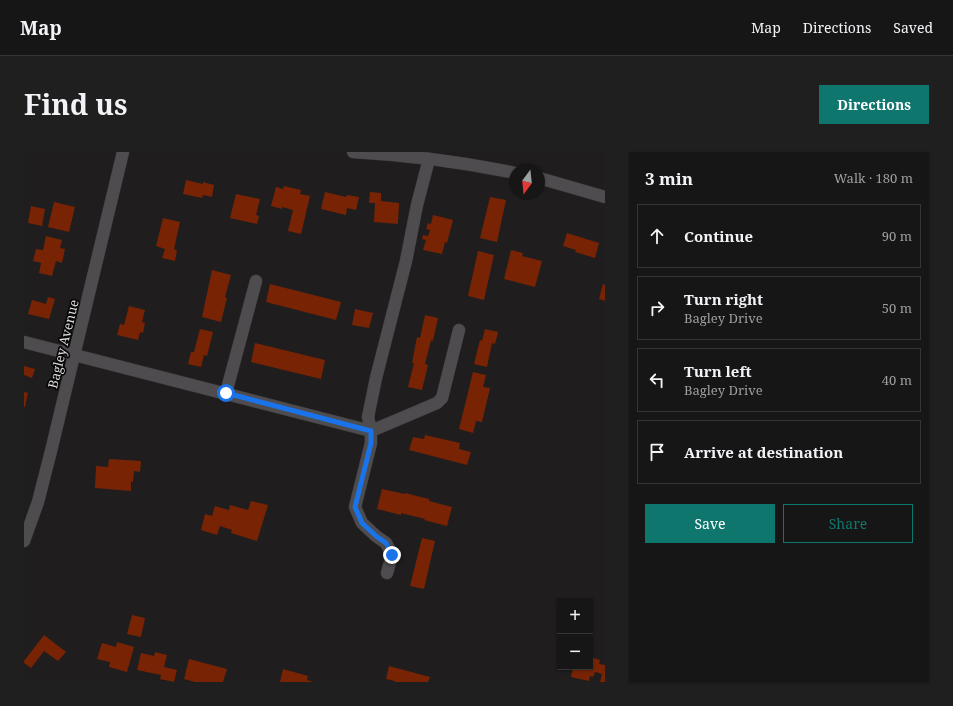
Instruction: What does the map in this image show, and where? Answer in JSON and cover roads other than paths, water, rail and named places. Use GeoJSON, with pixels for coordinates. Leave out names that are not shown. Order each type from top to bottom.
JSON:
{"type":"FeatureCollection","features":[{"type":"Feature","properties":{"kind":"street","name":"Bagley Avenue"},"geometry":{"type":"LineString","coordinates":[[24,541],[38,502],[75,355],[123,152]]}},
{"type":"Feature","properties":{"kind":"street"},"geometry":{"type":"LineString","coordinates":[[353,152],[429,159],[509,172]]}},
{"type":"Feature","properties":{"kind":"street"},"geometry":{"type":"LineString","coordinates":[[387,573],[392,555],[386,543],[362,523],[355,507],[371,443],[371,431],[368,417],[376,378],[406,261],[417,205],[429,159]]}},
{"type":"Feature","properties":{"kind":"street"},"geometry":{"type":"LineString","coordinates":[[545,180],[605,197]]}},
{"type":"Feature","properties":{"kind":"street"},"geometry":{"type":"LineString","coordinates":[[226,393],[256,281]]}},
{"type":"Feature","properties":{"kind":"street"},"geometry":{"type":"LineString","coordinates":[[24,342],[371,431],[437,403],[442,398],[459,330]]}}]}
